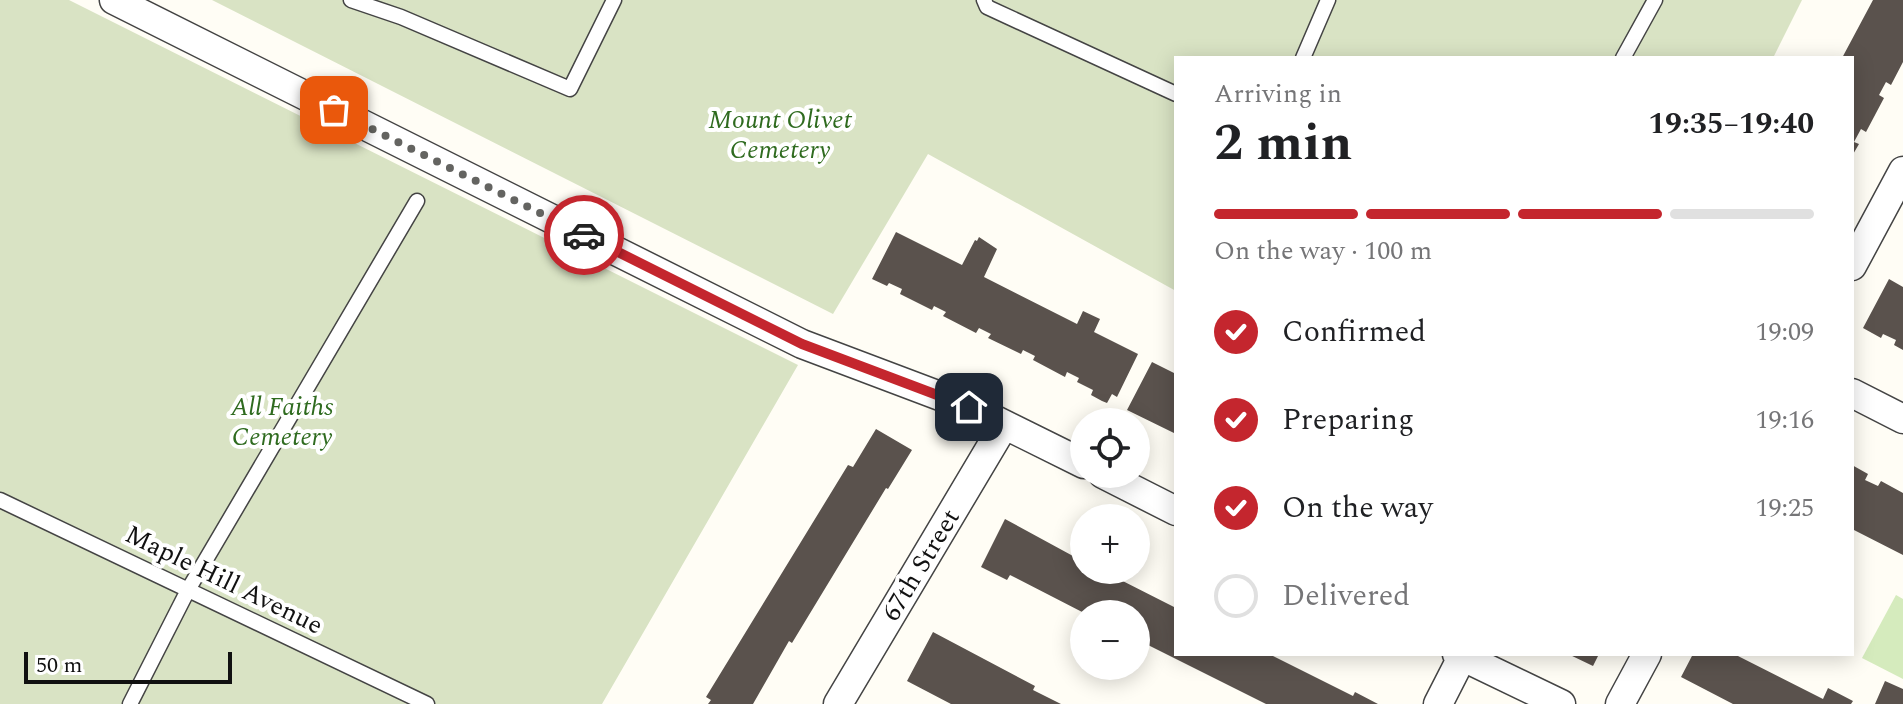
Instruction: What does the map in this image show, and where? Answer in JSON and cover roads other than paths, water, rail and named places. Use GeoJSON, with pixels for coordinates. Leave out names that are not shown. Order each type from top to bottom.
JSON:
{"type":"FeatureCollection","features":[{"type":"Feature","properties":{"kind":"street"},"geometry":{"type":"LineString","coordinates":[[114,0],[802,344],[969,407],[1070,457]]}},
{"type":"Feature","properties":{"kind":"street"},"geometry":{"type":"LineString","coordinates":[[1854,262],[1903,171]]}},
{"type":"Feature","properties":{"kind":"street"},"geometry":{"type":"LineString","coordinates":[[1854,394],[1903,419]]}},
{"type":"Feature","properties":{"kind":"street","name":"67th Street"},"geometry":{"type":"LineString","coordinates":[[838,704],[1004,425]]}},
{"type":"Feature","properties":{"kind":"street"},"geometry":{"type":"LineString","coordinates":[[1131,488],[1174,510]]}},
{"type":"Feature","properties":{"kind":"street"},"geometry":{"type":"LineString","coordinates":[[1438,704],[1460,656]]}},
{"type":"Feature","properties":{"kind":"street"},"geometry":{"type":"LineString","coordinates":[[1462,656],[1561,704]]}},
{"type":"Feature","properties":{"kind":"street"},"geometry":{"type":"LineString","coordinates":[[1620,704],[1646,656]]}},
{"type":"Feature","properties":{"kind":"lane"},"geometry":{"type":"LineString","coordinates":[[351,0],[401,17],[570,89],[614,0]]}},
{"type":"Feature","properties":{"kind":"lane"},"geometry":{"type":"LineString","coordinates":[[1304,56],[1328,0]]}},
{"type":"Feature","properties":{"kind":"lane"},"geometry":{"type":"LineString","coordinates":[[1624,56],[1655,0]]}},
{"type":"Feature","properties":{"kind":"lane"},"geometry":{"type":"LineString","coordinates":[[986,4],[1174,93]]}},
{"type":"Feature","properties":{"kind":"lane"},"geometry":{"type":"LineString","coordinates":[[130,704],[188,590],[417,201]]}},
{"type":"Feature","properties":{"kind":"lane","name":"Maple Hill Avenue"},"geometry":{"type":"LineString","coordinates":[[0,500],[427,704]]}},
{"type":"Feature","properties":{"kind":"park label","name":"Mount Olivet Cemetery"},"geometry":{"type":"Point","coordinates":[780,135]}},
{"type":"Feature","properties":{"kind":"park label","name":"All Faiths Cemetery"},"geometry":{"type":"Point","coordinates":[282,422]}}]}
